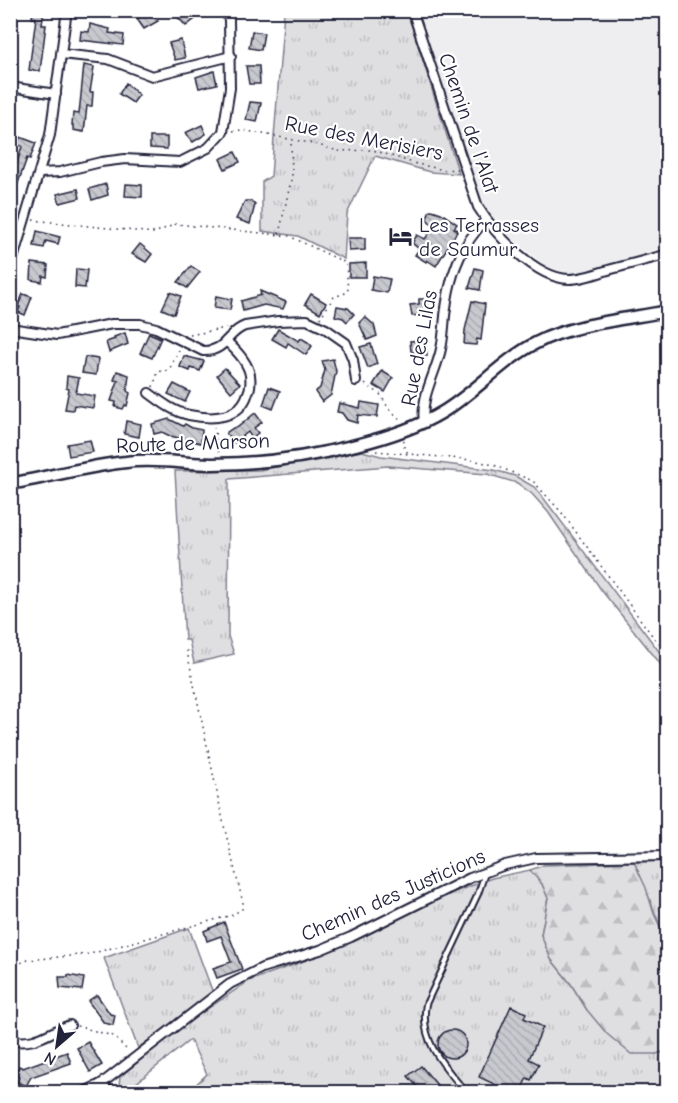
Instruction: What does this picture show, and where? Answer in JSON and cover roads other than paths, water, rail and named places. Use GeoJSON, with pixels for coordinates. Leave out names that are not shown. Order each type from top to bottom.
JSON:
{"type":"FeatureCollection","features":[{"type":"Feature","properties":{"kind":"street"},"geometry":{"type":"LineString","coordinates":[[10,269],[51,135],[67,10]]}},
{"type":"Feature","properties":{"kind":"street","name":"Chemin de l'Alat"},"geometry":{"type":"LineString","coordinates":[[412,10],[478,207],[496,232],[532,264],[560,278],[580,279],[668,254]]}},
{"type":"Feature","properties":{"kind":"street"},"geometry":{"type":"LineString","coordinates":[[40,173],[60,172],[125,159],[180,162],[208,148],[223,132],[230,88],[231,56],[228,14]]}},
{"type":"Feature","properties":{"kind":"street"},"geometry":{"type":"LineString","coordinates":[[62,54],[108,59],[152,76],[231,56]]}},
{"type":"Feature","properties":{"kind":"street"},"geometry":{"type":"LineString","coordinates":[[10,87],[56,94]]}},
{"type":"Feature","properties":{"kind":"street","name":"Rue des Lilas"},"geometry":{"type":"LineString","coordinates":[[424,422],[427,394],[441,349],[448,295],[458,257],[486,220]]}},
{"type":"Feature","properties":{"kind":"street","name":"Route de Marson"},"geometry":{"type":"LineString","coordinates":[[10,484],[127,462],[146,460],[221,464],[264,462],[356,445],[424,422],[441,413],[505,363],[536,343],[581,328],[668,311]]}},
{"type":"Feature","properties":{"kind":"street"},"geometry":{"type":"LineString","coordinates":[[10,328],[57,335],[112,324],[132,323],[156,328],[203,351],[211,351],[217,350],[240,328],[307,320],[346,343],[353,360],[356,381]]}},
{"type":"Feature","properties":{"kind":"street"},"geometry":{"type":"LineString","coordinates":[[149,393],[165,405],[189,415],[219,417],[241,408],[251,386],[250,373],[235,349],[226,341]]}},
{"type":"Feature","properties":{"kind":"street","name":"Chemin des Justicions"},"geometry":{"type":"LineString","coordinates":[[84,1092],[100,1084],[230,984],[262,968],[320,950],[351,937],[470,878],[505,865],[536,858],[668,856]]}},
{"type":"Feature","properties":{"kind":"street"},"geometry":{"type":"LineString","coordinates":[[10,1040],[36,1041],[70,1025]]}},
{"type":"Feature","properties":{"kind":"street"},"geometry":{"type":"LineString","coordinates":[[100,1084],[111,1092]]}},
{"type":"Feature","properties":{"kind":"lane"},"geometry":{"type":"LineString","coordinates":[[465,1091],[432,1049],[425,1028],[424,1015],[426,1004],[478,894],[485,872]]}},
{"type":"Feature","properties":{"kind":"place","name":"Les Terrasses de Saumur"},"geometry":{"type":"Point","coordinates":[401,237]}}]}
